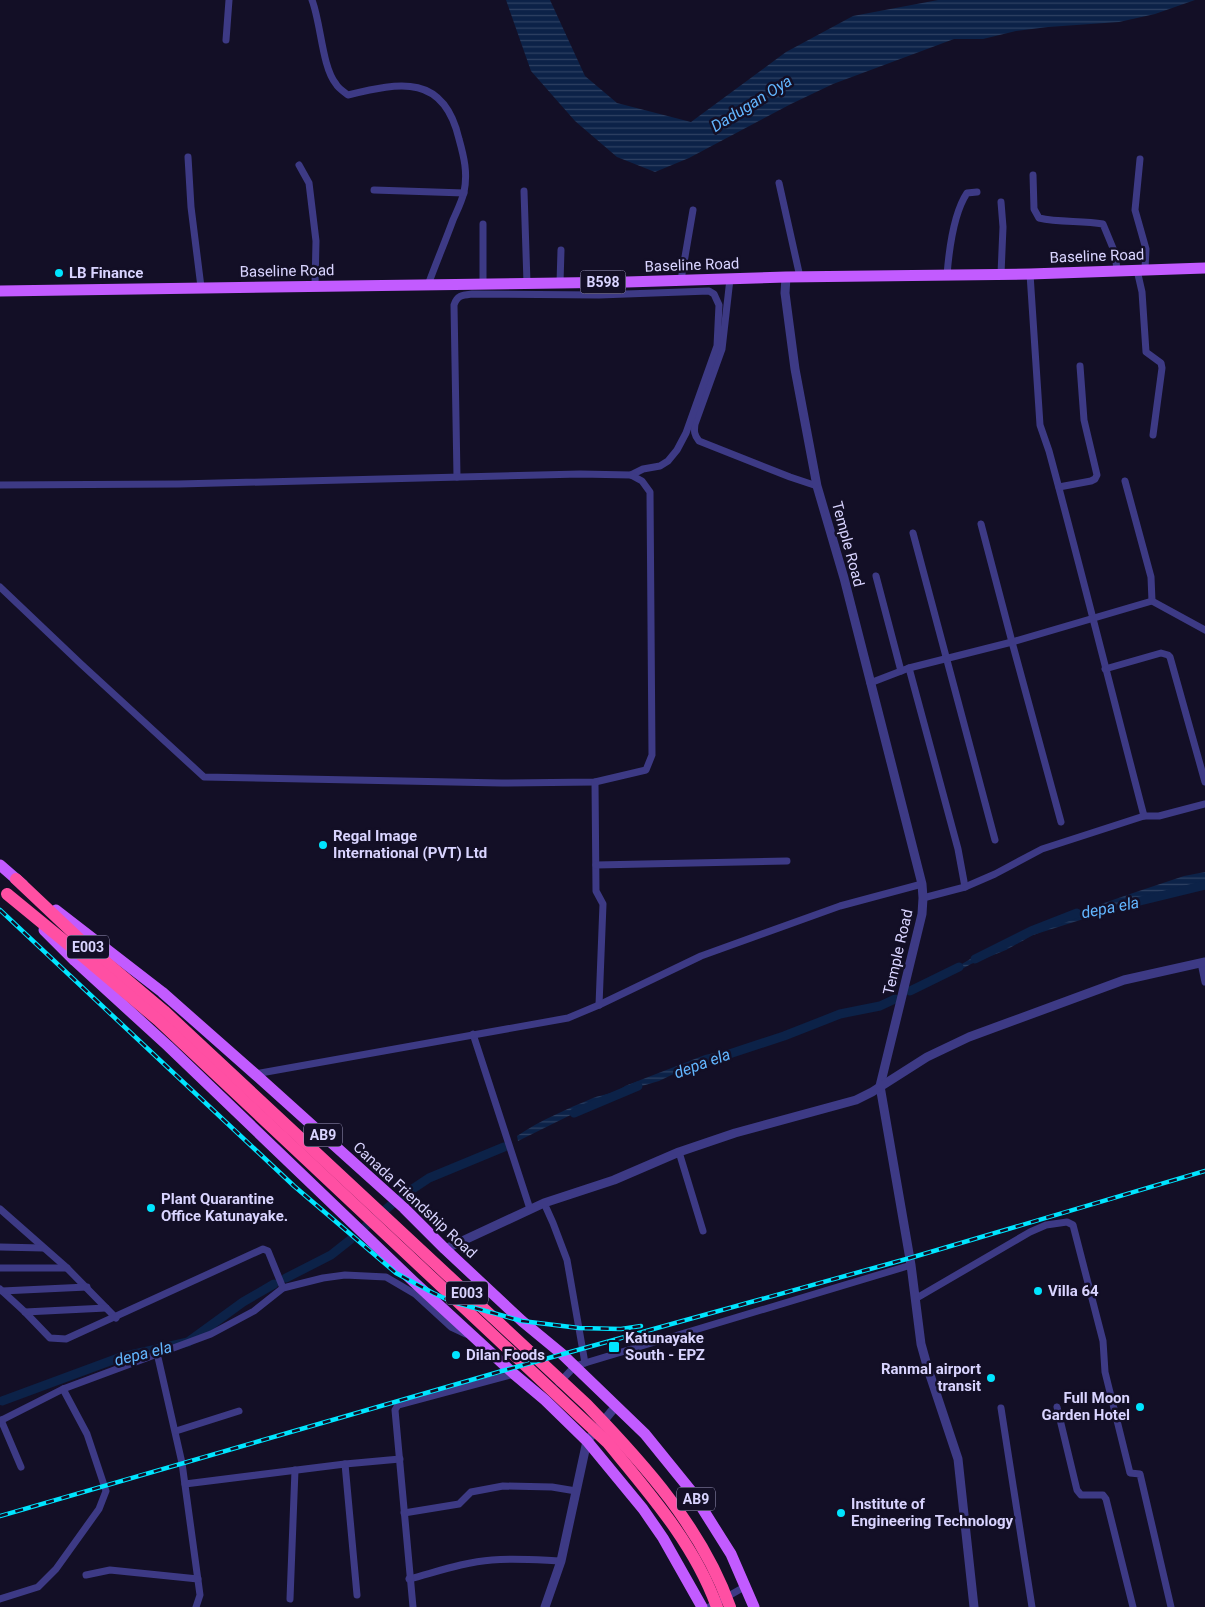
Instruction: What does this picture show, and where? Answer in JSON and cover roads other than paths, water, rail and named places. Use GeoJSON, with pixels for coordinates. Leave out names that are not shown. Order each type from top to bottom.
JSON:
{"type":"FeatureCollection","features":[{"type":"Feature","properties":{"kind":"highway","name":"E003"},"geometry":{"type":"LineString","coordinates":[[16,879],[608,1443],[664,1511],[694,1559],[713,1594],[717,1607]]}},
{"type":"Feature","properties":{"kind":"highway","name":"E003"},"geometry":{"type":"LineString","coordinates":[[4,890],[86,958],[161,1016],[587,1405],[625,1444],[676,1507],[697,1538],[722,1585],[730,1607]]}},
{"type":"Feature","properties":{"kind":"main road","name":"Baseline Road"},"geometry":{"type":"LineString","coordinates":[[0,291],[560,283],[786,277],[1030,274],[1205,268]]}},
{"type":"Feature","properties":{"kind":"main road","name":"Canada Friendship Road"},"geometry":{"type":"LineString","coordinates":[[0,865],[162,992],[404,1208],[522,1321],[580,1365],[616,1406],[645,1434],[692,1492],[731,1554],[754,1607]]}},
{"type":"Feature","properties":{"kind":"main road","name":"AB9"},"geometry":{"type":"LineString","coordinates":[[4,890],[75,961],[168,1046],[414,1282],[544,1400],[587,1442],[643,1509],[663,1538],[702,1607]]}},
{"type":"Feature","properties":{"kind":"street"},"geometry":{"type":"LineString","coordinates":[[226,40],[229,0]]}},
{"type":"Feature","properties":{"kind":"street"},"geometry":{"type":"LineString","coordinates":[[312,0],[330,74],[336,85],[348,95],[381,86],[410,85],[432,92],[448,108],[456,127],[467,170],[464,192],[428,284]]}},
{"type":"Feature","properties":{"kind":"street"},"geometry":{"type":"LineString","coordinates":[[188,157],[191,207],[201,288]]}},
{"type":"Feature","properties":{"kind":"street"},"geometry":{"type":"LineString","coordinates":[[1140,159],[1135,210],[1146,249],[1141,270],[1146,352],[1161,363],[1162,368],[1153,435]]}},
{"type":"Feature","properties":{"kind":"street"},"geometry":{"type":"LineString","coordinates":[[299,164],[309,183],[316,241],[315,286]]}},
{"type":"Feature","properties":{"kind":"street"},"geometry":{"type":"LineString","coordinates":[[1033,175],[1034,209],[1039,218],[1089,221],[1103,224],[1115,253],[1117,270]]}},
{"type":"Feature","properties":{"kind":"street"},"geometry":{"type":"LineString","coordinates":[[779,183],[800,277]]}},
{"type":"Feature","properties":{"kind":"street"},"geometry":{"type":"LineString","coordinates":[[374,190],[464,192]]}},
{"type":"Feature","properties":{"kind":"street"},"geometry":{"type":"LineString","coordinates":[[524,191],[527,283]]}},
{"type":"Feature","properties":{"kind":"street"},"geometry":{"type":"LineString","coordinates":[[947,275],[952,235],[962,203],[967,193],[977,192]]}},
{"type":"Feature","properties":{"kind":"street"},"geometry":{"type":"LineString","coordinates":[[1001,202],[1003,227],[1001,274]]}},
{"type":"Feature","properties":{"kind":"street"},"geometry":{"type":"LineString","coordinates":[[681,280],[694,210]]}},
{"type":"Feature","properties":{"kind":"street"},"geometry":{"type":"LineString","coordinates":[[482,284],[484,224]]}},
{"type":"Feature","properties":{"kind":"street"},"geometry":{"type":"LineString","coordinates":[[560,283],[561,250]]}},
{"type":"Feature","properties":{"kind":"street"},"geometry":{"type":"LineString","coordinates":[[1030,274],[1040,425],[1059,487],[1094,618],[1105,669],[1144,816]]}},
{"type":"Feature","properties":{"kind":"street","name":"Temple Road"},"geometry":{"type":"LineString","coordinates":[[786,277],[785,293],[795,369],[817,486],[844,578],[922,884],[922,914],[880,1086],[911,1265],[921,1344],[958,1459],[974,1607]]}},
{"type":"Feature","properties":{"kind":"street"},"geometry":{"type":"LineString","coordinates":[[730,279],[722,349],[695,424],[695,437],[708,445],[790,478],[817,486]]}},
{"type":"Feature","properties":{"kind":"street"},"geometry":{"type":"LineString","coordinates":[[457,477],[454,305],[459,296],[472,294],[598,294],[709,291],[714,294],[719,305],[717,346],[686,432],[677,450],[668,461],[660,466],[643,469],[631,475]]}},
{"type":"Feature","properties":{"kind":"street"},"geometry":{"type":"LineString","coordinates":[[1059,487],[1092,481],[1097,475],[1084,420],[1080,366]]}},
{"type":"Feature","properties":{"kind":"street"},"geometry":{"type":"LineString","coordinates":[[0,486],[179,484],[580,474],[631,475],[642,481],[650,492],[652,755],[646,770],[595,782],[492,783],[204,777],[0,587]]}},
{"type":"Feature","properties":{"kind":"street"},"geometry":{"type":"LineString","coordinates":[[1125,481],[1151,577],[1152,601]]}},
{"type":"Feature","properties":{"kind":"street"},"geometry":{"type":"LineString","coordinates":[[981,524],[1061,822]]}},
{"type":"Feature","properties":{"kind":"street"},"geometry":{"type":"LineString","coordinates":[[912,532],[995,840]]}},
{"type":"Feature","properties":{"kind":"street"},"geometry":{"type":"LineString","coordinates":[[876,576],[901,671]]}},
{"type":"Feature","properties":{"kind":"street"},"geometry":{"type":"LineString","coordinates":[[870,683],[909,668],[1012,642],[1152,601],[1205,630]]}},
{"type":"Feature","properties":{"kind":"street"},"geometry":{"type":"LineString","coordinates":[[1105,669],[1161,653],[1168,654],[1205,782]]}},
{"type":"Feature","properties":{"kind":"street"},"geometry":{"type":"LineString","coordinates":[[909,668],[958,850],[965,887]]}},
{"type":"Feature","properties":{"kind":"street"},"geometry":{"type":"LineString","coordinates":[[595,782],[596,891],[603,904],[599,1005]]}},
{"type":"Feature","properties":{"kind":"street"},"geometry":{"type":"LineString","coordinates":[[923,898],[965,887],[995,874],[1042,849],[1144,816],[1159,816],[1205,804]]}},
{"type":"Feature","properties":{"kind":"street"},"geometry":{"type":"LineString","coordinates":[[596,865],[787,861]]}},
{"type":"Feature","properties":{"kind":"street"},"geometry":{"type":"LineString","coordinates":[[255,1074],[568,1018],[701,956],[840,906],[922,884]]}},
{"type":"Feature","properties":{"kind":"street"},"geometry":{"type":"LineString","coordinates":[[445,1249],[544,1203],[614,1180],[679,1152],[789,1117],[844,1104],[864,1097],[944,1047],[1012,1020],[1124,980],[1203,962],[1205,982]]}},
{"type":"Feature","properties":{"kind":"street"},"geometry":{"type":"LineString","coordinates":[[473,1034],[530,1209]]}},
{"type":"Feature","properties":{"kind":"street"},"geometry":{"type":"LineString","coordinates":[[679,1152],[703,1231]]}},
{"type":"Feature","properties":{"kind":"street"},"geometry":{"type":"LineString","coordinates":[[544,1203],[567,1260],[580,1365]]}},
{"type":"Feature","properties":{"kind":"street"},"geometry":{"type":"LineString","coordinates":[[0,1209],[67,1268],[116,1318]]}},
{"type":"Feature","properties":{"kind":"street"},"geometry":{"type":"LineString","coordinates":[[915,1299],[1030,1232],[1053,1224],[1067,1222],[1073,1225],[1103,1341],[1105,1372],[1130,1473],[1140,1474],[1171,1607]]}},
{"type":"Feature","properties":{"kind":"street"},"geometry":{"type":"LineString","coordinates":[[0,1247],[43,1248]]}},
{"type":"Feature","properties":{"kind":"street"},"geometry":{"type":"LineString","coordinates":[[1,1290],[26,1312],[50,1338],[66,1339],[116,1318],[263,1249],[268,1251],[283,1288]]}},
{"type":"Feature","properties":{"kind":"street"},"geometry":{"type":"LineString","coordinates":[[544,1400],[580,1365],[911,1265]]}},
{"type":"Feature","properties":{"kind":"street"},"geometry":{"type":"LineString","coordinates":[[0,1268],[67,1268]]}},
{"type":"Feature","properties":{"kind":"street"},"geometry":{"type":"LineString","coordinates":[[22,1468],[0,1420],[63,1389],[211,1334],[254,1311],[283,1288],[323,1278],[345,1276],[386,1277],[415,1294],[451,1327],[467,1335],[472,1335]]}},
{"type":"Feature","properties":{"kind":"street"},"geometry":{"type":"LineString","coordinates":[[1,1290],[87,1287]]}},
{"type":"Feature","properties":{"kind":"street"},"geometry":{"type":"LineString","coordinates":[[26,1312],[106,1308]]}},
{"type":"Feature","properties":{"kind":"street"},"geometry":{"type":"LineString","coordinates":[[157,1353],[176,1431],[185,1484],[200,1595],[196,1607]]}},
{"type":"Feature","properties":{"kind":"street"},"geometry":{"type":"LineString","coordinates":[[412,1607],[395,1410],[398,1404],[514,1374]]}},
{"type":"Feature","properties":{"kind":"street"},"geometry":{"type":"LineString","coordinates":[[0,1599],[38,1587],[50,1575],[99,1509],[106,1491],[87,1434],[63,1389]]}},
{"type":"Feature","properties":{"kind":"street"},"geometry":{"type":"LineString","coordinates":[[545,1607],[561,1561],[587,1442],[616,1406]]}},
{"type":"Feature","properties":{"kind":"street"},"geometry":{"type":"LineString","coordinates":[[1057,1407],[1077,1490],[1080,1495],[1103,1495],[1106,1499],[1133,1607]]}},
{"type":"Feature","properties":{"kind":"street"},"geometry":{"type":"LineString","coordinates":[[1002,1408],[1032,1607]]}},
{"type":"Feature","properties":{"kind":"street"},"geometry":{"type":"LineString","coordinates":[[176,1431],[239,1411]]}},
{"type":"Feature","properties":{"kind":"street"},"geometry":{"type":"LineString","coordinates":[[185,1484],[400,1459]]}},
{"type":"Feature","properties":{"kind":"street"},"geometry":{"type":"LineString","coordinates":[[346,1464],[357,1595]]}},
{"type":"Feature","properties":{"kind":"street"},"geometry":{"type":"LineString","coordinates":[[290,1599],[295,1470]]}},
{"type":"Feature","properties":{"kind":"street"},"geometry":{"type":"LineString","coordinates":[[404,1513],[459,1504],[471,1492],[502,1486],[552,1487],[576,1491]]}},
{"type":"Feature","properties":{"kind":"street"},"geometry":{"type":"LineString","coordinates":[[409,1579],[490,1560],[518,1558],[561,1561]]}},
{"type":"Feature","properties":{"kind":"street"},"geometry":{"type":"LineString","coordinates":[[86,1575],[110,1570],[198,1579]]}},
{"type":"Feature","properties":{"kind":"street"},"geometry":{"type":"LineString","coordinates":[[709,1607],[746,1586]]}},
{"type":"Feature","properties":{"kind":"water","name":"Dadugan Oya"},"geometry":{"type":"Polygon","coordinates":[[[506,0],[550,0],[585,76],[617,103],[691,122],[786,52],[853,16],[938,0],[1195,0],[1155,14],[1119,22],[1016,31],[983,39],[954,39],[833,84],[689,158],[655,172],[617,157],[575,121],[531,71],[506,0]]]}},
{"type":"Feature","properties":{"kind":"water"},"geometry":{"type":"Polygon","coordinates":[[[1205,872],[1205,885],[1096,915],[1033,935],[1006,950],[971,964],[951,975],[950,971],[972,958],[1000,948],[1039,925],[1054,923],[1075,913],[1133,893],[1184,876],[1205,872]]]}},
{"type":"Feature","properties":{"kind":"water"},"geometry":{"type":"Polygon","coordinates":[[[715,1053],[720,1055],[659,1081],[603,1099],[518,1141],[517,1136],[535,1125],[593,1098],[614,1092],[705,1055],[715,1053]]]}},
{"type":"Feature","properties":{"kind":"waterway","name":"depa ela"},"geometry":{"type":"LineString","coordinates":[[1136,902],[1205,885]]}},
{"type":"Feature","properties":{"kind":"waterway","name":"depa ela"},"geometry":{"type":"LineString","coordinates":[[975,959],[1031,931],[1077,913]]}},
{"type":"Feature","properties":{"kind":"waterway","name":"depa ela"},"geometry":{"type":"LineString","coordinates":[[910,991],[959,967]]}},
{"type":"Feature","properties":{"kind":"waterway","name":"depa ela"},"geometry":{"type":"LineString","coordinates":[[699,1064],[784,1036],[840,1014],[880,1006],[895,999]]}},
{"type":"Feature","properties":{"kind":"waterway","name":"depa ela"},"geometry":{"type":"LineString","coordinates":[[574,1113],[638,1086]]}},
{"type":"Feature","properties":{"kind":"waterway","name":"depa ela"},"geometry":{"type":"LineString","coordinates":[[402,1196],[429,1178],[504,1147]]}},
{"type":"Feature","properties":{"kind":"waterway","name":"depa ela"},"geometry":{"type":"LineString","coordinates":[[366,1226],[391,1205]]}},
{"type":"Feature","properties":{"kind":"waterway","name":"depa ela"},"geometry":{"type":"LineString","coordinates":[[286,1278],[331,1255],[350,1240]]}},
{"type":"Feature","properties":{"kind":"waterway","name":"depa ela"},"geometry":{"type":"LineString","coordinates":[[2,1401],[121,1357],[188,1342],[243,1302],[274,1284]]}},
{"type":"Feature","properties":{"kind":"railway"},"geometry":{"type":"LineString","coordinates":[[0,910],[294,1186],[396,1273],[453,1302],[522,1321],[579,1328],[621,1329],[641,1326]]}},
{"type":"Feature","properties":{"kind":"railway"},"geometry":{"type":"LineString","coordinates":[[0,1516],[509,1369],[910,1258],[1205,1171]]}},
{"type":"Feature","properties":{"kind":"place","name":"LB Finance"},"geometry":{"type":"Point","coordinates":[59,273]}},
{"type":"Feature","properties":{"kind":"place","name":"Regal Image International (PVT) Ltd"},"geometry":{"type":"Point","coordinates":[323,845]}},
{"type":"Feature","properties":{"kind":"place","name":"Plant Quarantine Office Katunayake."},"geometry":{"type":"Point","coordinates":[151,1208]}},
{"type":"Feature","properties":{"kind":"place","name":"Villa 64"},"geometry":{"type":"Point","coordinates":[1038,1291]}},
{"type":"Feature","properties":{"kind":"place","name":"Katunayake South - EPZ"},"geometry":{"type":"Point","coordinates":[614,1347]}},
{"type":"Feature","properties":{"kind":"place","name":"Dilan Foods"},"geometry":{"type":"Point","coordinates":[456,1355]}},
{"type":"Feature","properties":{"kind":"place","name":"Ranmal airport transit"},"geometry":{"type":"Point","coordinates":[991,1378]}},
{"type":"Feature","properties":{"kind":"place","name":"Full Moon Garden Hotel"},"geometry":{"type":"Point","coordinates":[1140,1407]}},
{"type":"Feature","properties":{"kind":"place","name":"Institute of Engineering Technology"},"geometry":{"type":"Point","coordinates":[841,1513]}}]}
